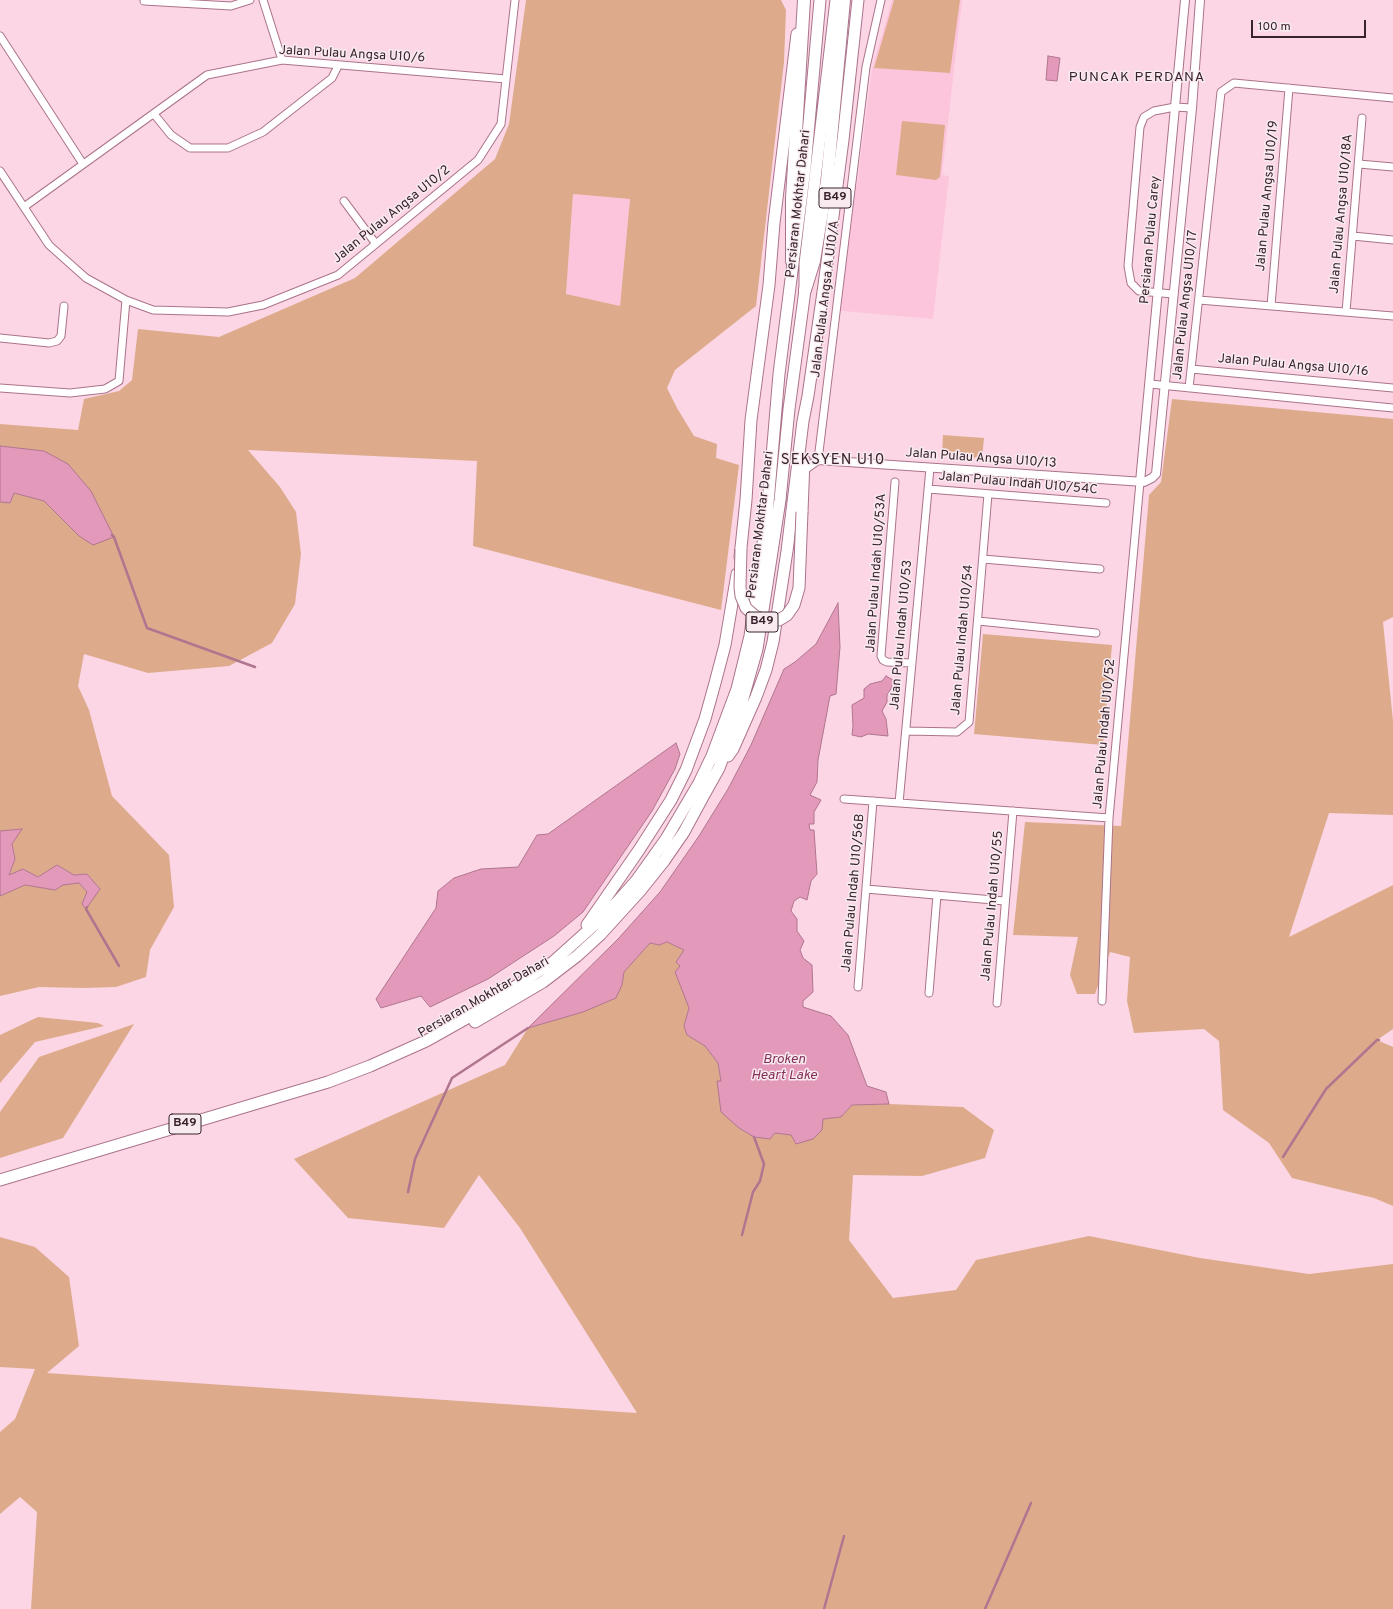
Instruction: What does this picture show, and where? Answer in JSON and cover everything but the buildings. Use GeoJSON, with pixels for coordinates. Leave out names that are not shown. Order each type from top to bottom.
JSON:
{"type":"FeatureCollection","features":[{"type":"Feature","properties":{"kind":"highway"},"geometry":{"type":"LineString","coordinates":[[805,290],[814,261],[827,180],[834,123],[844,0]]}},
{"type":"Feature","properties":{"kind":"highway"},"geometry":{"type":"LineString","coordinates":[[792,261],[792,198],[800,2]]}},
{"type":"Feature","properties":{"kind":"main road","name":"Persiaran Mokhtar Dahari"},"geometry":{"type":"LineString","coordinates":[[0,1180],[328,1082],[370,1066],[426,1041],[467,1018],[553,962],[603,917],[632,886],[666,839],[706,770],[737,689],[750,636],[763,546],[779,374],[792,261],[797,234],[805,168],[820,0]]}},
{"type":"Feature","properties":{"kind":"main road","name":"Persiaran Mokhtar Dahari"},"geometry":{"type":"LineString","coordinates":[[370,1066],[398,1060],[423,1050],[543,982],[577,956],[618,916],[664,861],[684,832],[719,768],[738,716],[757,649],[780,500],[789,409],[805,290],[805,264],[836,0]]}},
{"type":"Feature","properties":{"kind":"main road","name":"B49"},"geometry":{"type":"LineString","coordinates":[[719,768],[733,749],[745,724],[766,670],[774,642],[803,421],[808,396],[843,140],[858,0]]}},
{"type":"Feature","properties":{"kind":"main road"},"geometry":{"type":"LineString","coordinates":[[571,946],[635,856],[671,800],[686,770],[705,719],[725,645],[741,549],[751,420],[769,285],[774,223],[791,93],[800,2]]}},
{"type":"Feature","properties":{"kind":"main road"},"geometry":{"type":"LineString","coordinates":[[741,549],[740,587],[741,596],[746,608],[755,616],[766,620],[779,620],[787,615],[794,605],[799,588],[808,396]]}},
{"type":"Feature","properties":{"kind":"street"},"geometry":{"type":"LineString","coordinates":[[144,1],[231,6],[250,0]]}},
{"type":"Feature","properties":{"kind":"street"},"geometry":{"type":"LineString","coordinates":[[263,0],[282,60]]}},
{"type":"Feature","properties":{"kind":"street","name":"Jalan Pulau Angsa U10/2"},"geometry":{"type":"LineString","coordinates":[[0,171],[49,245],[86,278],[126,300],[153,310],[228,312],[263,305],[338,275],[478,160],[501,124],[515,0]]}},
{"type":"Feature","properties":{"kind":"street","name":"Jalan Pulau Angsa A U10/A"},"geometry":{"type":"LineString","coordinates":[[818,460],[866,67],[881,0]]}},
{"type":"Feature","properties":{"kind":"street","name":"Persiaran Pulau Carey"},"geometry":{"type":"LineString","coordinates":[[1185,0],[1140,482],[1144,482],[1156,474],[1192,108],[1200,0]]}},
{"type":"Feature","properties":{"kind":"street"},"geometry":{"type":"LineString","coordinates":[[0,36],[82,164]]}},
{"type":"Feature","properties":{"kind":"street","name":"Jalan Pulau Angsa U10/6"},"geometry":{"type":"LineString","coordinates":[[24,207],[207,75],[282,60],[338,66],[506,79]]}},
{"type":"Feature","properties":{"kind":"street"},"geometry":{"type":"LineString","coordinates":[[154,114],[171,135],[190,148],[228,148],[263,132],[332,78],[338,66]]}},
{"type":"Feature","properties":{"kind":"street","name":"Jalan Pulau Angsa U10/17"},"geometry":{"type":"LineString","coordinates":[[1289,88],[1234,83],[1221,92],[1189,388],[1393,408]]}},
{"type":"Feature","properties":{"kind":"street"},"geometry":{"type":"LineString","coordinates":[[1289,88],[1393,98]]}},
{"type":"Feature","properties":{"kind":"street","name":"Jalan Pulau Angsa U10/19"},"geometry":{"type":"LineString","coordinates":[[1271,306],[1289,88]]}},
{"type":"Feature","properties":{"kind":"street"},"geometry":{"type":"LineString","coordinates":[[1173,294],[1139,291],[1131,283],[1128,266],[1139,134],[1144,117],[1154,111],[1175,107],[1192,108]]}},
{"type":"Feature","properties":{"kind":"street","name":"Jalan Pulau Angsa U10/18A"},"geometry":{"type":"LineString","coordinates":[[1346,312],[1362,118]]}},
{"type":"Feature","properties":{"kind":"street"},"geometry":{"type":"LineString","coordinates":[[1359,164],[1393,167]]}},
{"type":"Feature","properties":{"kind":"street"},"geometry":{"type":"LineString","coordinates":[[344,201],[376,244]]}},
{"type":"Feature","properties":{"kind":"street"},"geometry":{"type":"LineString","coordinates":[[1353,236],[1393,240]]}},
{"type":"Feature","properties":{"kind":"street"},"geometry":{"type":"LineString","coordinates":[[0,388],[70,393],[105,389],[119,381],[126,300]]}},
{"type":"Feature","properties":{"kind":"street"},"geometry":{"type":"LineString","coordinates":[[1199,300],[1393,316]]}},
{"type":"Feature","properties":{"kind":"street"},"geometry":{"type":"LineString","coordinates":[[0,338],[50,343],[57,341],[61,336],[64,306]]}},
{"type":"Feature","properties":{"kind":"street","name":"Jalan Pulau Angsa U10/16"},"geometry":{"type":"LineString","coordinates":[[1192,369],[1393,388]]}},
{"type":"Feature","properties":{"kind":"street"},"geometry":{"type":"LineString","coordinates":[[1150,384],[1189,388]]}},
{"type":"Feature","properties":{"kind":"street"},"geometry":{"type":"LineString","coordinates":[[804,470],[818,460]]}},
{"type":"Feature","properties":{"kind":"street","name":"Jalan Pulau Angsa U10/13"},"geometry":{"type":"LineString","coordinates":[[818,460],[1140,482]]}},
{"type":"Feature","properties":{"kind":"street","name":"Jalan Pulau Indah U10/53"},"geometry":{"type":"LineString","coordinates":[[899,803],[930,468]]}},
{"type":"Feature","properties":{"kind":"street","name":"Jalan Pulau Indah U10/53A"},"geometry":{"type":"LineString","coordinates":[[895,482],[881,656],[883,660],[887,662],[912,663]]}},
{"type":"Feature","properties":{"kind":"street","name":"Jalan Pulau Indah U10/52"},"geometry":{"type":"LineString","coordinates":[[844,799],[1109,818],[1140,482]]}},
{"type":"Feature","properties":{"kind":"street","name":"Jalan Pulau Indah U10/54C"},"geometry":{"type":"LineString","coordinates":[[928,489],[1106,503]]}},
{"type":"Feature","properties":{"kind":"street","name":"Jalan Pulau Indah U10/54"},"geometry":{"type":"LineString","coordinates":[[906,731],[956,732],[969,722],[988,494]]}},
{"type":"Feature","properties":{"kind":"street"},"geometry":{"type":"LineString","coordinates":[[983,559],[1100,568]]}},
{"type":"Feature","properties":{"kind":"street"},"geometry":{"type":"LineString","coordinates":[[978,621],[1096,633]]}},
{"type":"Feature","properties":{"kind":"street","name":"Jalan Pulau Indah U10/56B"},"geometry":{"type":"LineString","coordinates":[[858,987],[873,801]]}},
{"type":"Feature","properties":{"kind":"street","name":"Jalan Pulau Indah U10/55"},"geometry":{"type":"LineString","coordinates":[[997,1003],[1012,811]]}},
{"type":"Feature","properties":{"kind":"street"},"geometry":{"type":"LineString","coordinates":[[1102,1001],[1109,818]]}},
{"type":"Feature","properties":{"kind":"street"},"geometry":{"type":"LineString","coordinates":[[866,890],[1005,901]]}},
{"type":"Feature","properties":{"kind":"street"},"geometry":{"type":"LineString","coordinates":[[929,993],[937,896]]}},
{"type":"Feature","properties":{"kind":"shaded area"},"geometry":{"type":"Polygon","coordinates":[[[526,0],[781,0],[786,10],[784,62],[756,306],[675,370],[667,388],[694,436],[717,444],[716,458],[739,465],[721,610],[473,546],[477,461],[248,450],[280,487],[296,512],[301,554],[295,604],[272,643],[229,666],[148,673],[84,654],[78,686],[89,710],[112,796],[169,855],[174,907],[150,950],[146,977],[116,987],[39,987],[0,996],[0,896],[25,885],[55,890],[63,885],[79,883],[87,892],[82,904],[100,889],[87,874],[74,875],[57,865],[38,877],[23,869],[9,876],[15,859],[12,844],[21,829],[0,831],[0,502],[10,503],[14,493],[44,501],[79,536],[44,451],[0,446],[0,424],[78,430],[84,399],[119,391],[132,380],[138,329],[219,337],[355,278],[495,159],[509,124],[526,0]],[[573,194],[566,294],[620,306],[630,199],[573,194]]]}},
{"type":"Feature","properties":{"kind":"shaded area"},"geometry":{"type":"Polygon","coordinates":[[[892,0],[962,0],[942,175],[949,176],[933,319],[832,310],[847,184],[857,185],[872,69],[892,0]]]}},
{"type":"Feature","properties":{"kind":"shaded area"},"geometry":{"type":"Polygon","coordinates":[[[894,0],[960,0],[950,73],[874,68],[894,0]]]}},
{"type":"Feature","properties":{"kind":"shaded area"},"geometry":{"type":"Polygon","coordinates":[[[902,121],[945,125],[940,177],[936,180],[896,175],[902,121]]]}},
{"type":"Feature","properties":{"kind":"shaded area"},"geometry":{"type":"Polygon","coordinates":[[[573,194],[630,199],[620,306],[566,295],[573,194]]]}},
{"type":"Feature","properties":{"kind":"shaded area"},"geometry":{"type":"Polygon","coordinates":[[[1172,399],[1393,419],[1393,617],[1383,622],[1393,721],[1393,815],[1329,813],[1289,937],[1393,885],[1393,1029],[1377,1040],[1393,1047],[1393,1206],[1374,1198],[1292,1178],[1269,1143],[1223,1110],[1219,1041],[1204,1029],[1134,1033],[1127,1001],[1130,957],[1110,952],[1095,994],[1077,994],[1070,975],[1078,937],[1013,935],[1025,822],[1121,826],[1149,495],[1161,482],[1172,399]]]}},
{"type":"Feature","properties":{"kind":"shaded area"},"geometry":{"type":"Polygon","coordinates":[[[943,435],[984,438],[982,458],[942,455],[943,435]]]}},
{"type":"Feature","properties":{"kind":"shaded area"},"geometry":{"type":"Polygon","coordinates":[[[983,634],[1112,645],[1103,745],[974,734],[983,634]]]}},
{"type":"Feature","properties":{"kind":"shaded area"},"geometry":{"type":"Polygon","coordinates":[[[667,942],[684,950],[676,962],[680,966],[689,1008],[684,1026],[687,1035],[705,1046],[718,1063],[721,1082],[717,1081],[739,1128],[754,1137],[770,1139],[775,1133],[792,1135],[797,1144],[823,1119],[841,1117],[852,1105],[889,1104],[963,1107],[994,1130],[985,1158],[922,1176],[853,1175],[849,1240],[893,1298],[956,1290],[976,1260],[1089,1236],[1200,1258],[1309,1274],[1393,1264],[1393,1609],[31,1609],[37,1512],[20,1497],[0,1514],[0,1432],[15,1419],[35,1369],[0,1367],[0,1237],[35,1247],[69,1277],[79,1346],[47,1373],[637,1413],[520,1228],[479,1175],[444,1228],[348,1218],[294,1159],[505,1065],[528,1028],[583,1012],[622,985],[624,972],[650,943],[659,945],[667,942]]]}},
{"type":"Feature","properties":{"kind":"shaded area"},"geometry":{"type":"Polygon","coordinates":[[[38,1017],[98,1023],[104,1026],[35,1042],[0,1083],[0,1035],[38,1017]]]}},
{"type":"Feature","properties":{"kind":"shaded area"},"geometry":{"type":"Polygon","coordinates":[[[134,1024],[63,1138],[0,1158],[0,1112],[39,1057],[134,1024]]]}},
{"type":"Feature","properties":{"kind":"water"},"geometry":{"type":"Polygon","coordinates":[[[1048,56],[1060,58],[1057,81],[1046,80],[1048,56]]]}},
{"type":"Feature","properties":{"kind":"water"},"geometry":{"type":"Polygon","coordinates":[[[0,446],[44,451],[68,464],[91,491],[114,537],[93,545],[79,536],[44,501],[14,493],[10,503],[0,502],[0,446]]]}},
{"type":"Feature","properties":{"kind":"water","name":"Broken Heart Lake"},"geometry":{"type":"Polygon","coordinates":[[[838,603],[840,647],[836,694],[830,696],[818,760],[817,782],[810,795],[821,800],[814,812],[814,824],[809,824],[810,830],[814,830],[817,874],[811,881],[807,900],[800,897],[794,901],[791,911],[797,919],[797,931],[804,941],[800,950],[803,958],[812,965],[813,992],[803,1001],[803,1007],[831,1016],[848,1035],[867,1086],[886,1092],[889,1104],[852,1105],[841,1117],[823,1119],[822,1130],[813,1139],[796,1144],[791,1135],[775,1133],[770,1139],[754,1137],[739,1128],[721,1112],[717,1081],[721,1081],[718,1063],[705,1046],[687,1035],[684,1026],[689,1008],[675,972],[680,966],[676,962],[684,950],[667,942],[659,945],[650,943],[624,972],[622,985],[616,998],[583,1012],[528,1028],[618,939],[660,892],[699,836],[728,789],[751,745],[784,669],[795,662],[816,644],[838,603]]]}},
{"type":"Feature","properties":{"kind":"water"},"geometry":{"type":"Polygon","coordinates":[[[886,676],[893,680],[892,687],[887,695],[887,702],[882,711],[886,719],[888,736],[868,734],[861,737],[852,735],[852,705],[864,698],[864,689],[870,684],[882,681],[886,676]]]}},
{"type":"Feature","properties":{"kind":"water"},"geometry":{"type":"Polygon","coordinates":[[[676,743],[680,754],[675,769],[652,811],[583,912],[554,936],[488,979],[430,1007],[421,996],[381,1008],[376,999],[436,908],[438,891],[454,878],[481,869],[518,867],[537,835],[548,834],[676,743]]]}},
{"type":"Feature","properties":{"kind":"water"},"geometry":{"type":"Polygon","coordinates":[[[22,829],[12,844],[15,859],[9,875],[23,869],[38,877],[57,865],[74,875],[87,874],[100,889],[86,909],[82,904],[87,892],[79,883],[63,885],[55,890],[25,885],[0,896],[0,831],[22,829]]]}},
{"type":"Feature","properties":{"kind":"waterway"},"geometry":{"type":"LineString","coordinates":[[112,535],[147,628],[255,667]]}},
{"type":"Feature","properties":{"kind":"waterway"},"geometry":{"type":"LineString","coordinates":[[87,907],[86,909],[119,966]]}},
{"type":"Feature","properties":{"kind":"waterway"},"geometry":{"type":"LineString","coordinates":[[408,1192],[415,1159],[452,1078],[528,1028]]}},
{"type":"Feature","properties":{"kind":"waterway"},"geometry":{"type":"LineString","coordinates":[[1283,1157],[1326,1089],[1377,1040],[1379,1040]]}},
{"type":"Feature","properties":{"kind":"waterway"},"geometry":{"type":"LineString","coordinates":[[742,1235],[753,1192],[760,1181],[764,1164],[754,1137]]}},
{"type":"Feature","properties":{"kind":"waterway"},"geometry":{"type":"LineString","coordinates":[[985,1609],[1031,1503]]}},
{"type":"Feature","properties":{"kind":"waterway"},"geometry":{"type":"LineString","coordinates":[[824,1609],[844,1536]]}},
{"type":"Feature","properties":{"kind":"district","name":"PUNCAK PERDANA"},"geometry":{"type":"Point","coordinates":[1137,78]}},
{"type":"Feature","properties":{"kind":"district","name":"SEKSYEN U10"},"geometry":{"type":"Point","coordinates":[833,461]}}]}
